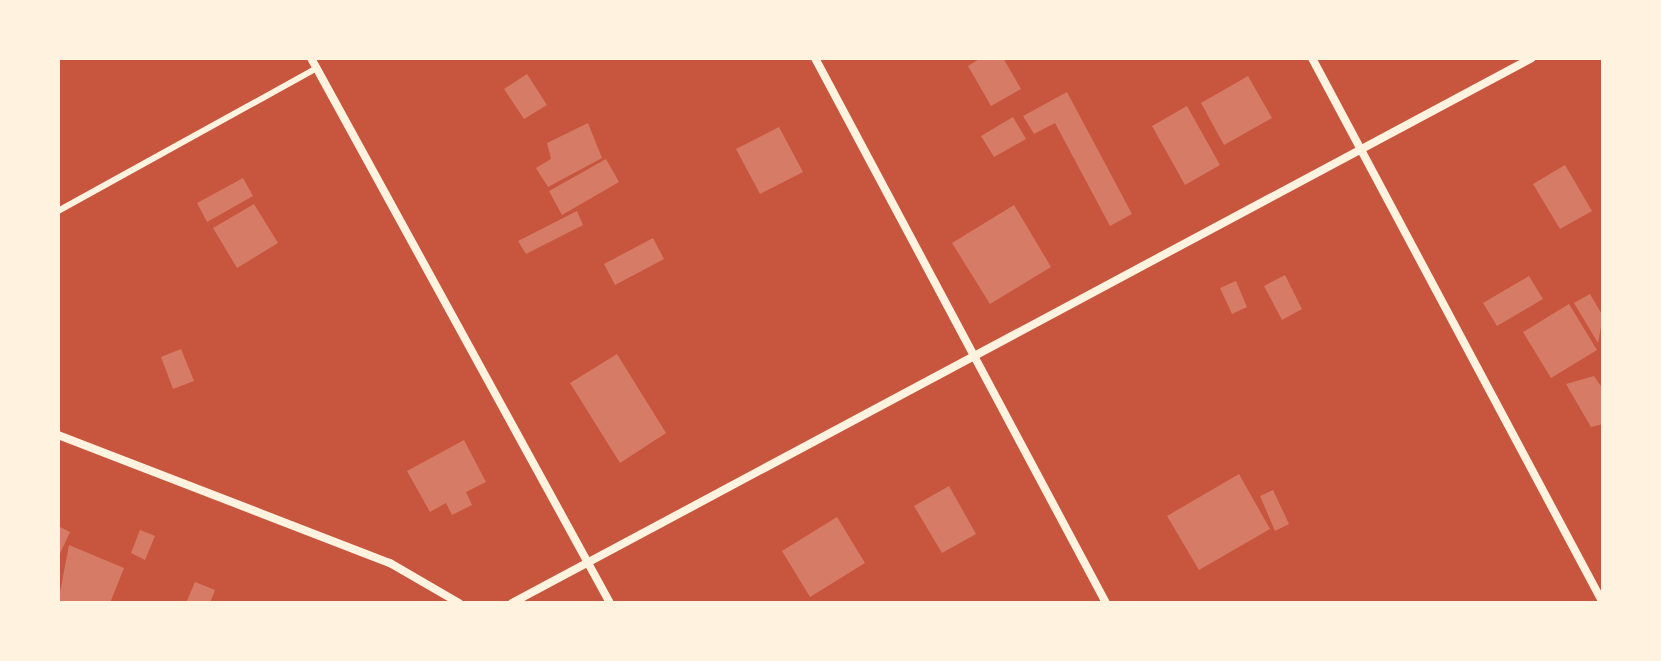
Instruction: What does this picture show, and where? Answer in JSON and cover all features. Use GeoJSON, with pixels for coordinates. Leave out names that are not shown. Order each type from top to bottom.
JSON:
{"type":"FeatureCollection","features":[{"type":"Feature","properties":{"kind":"street"},"geometry":{"type":"LineString","coordinates":[[311,58],[610,603]]}},
{"type":"Feature","properties":{"kind":"street"},"geometry":{"type":"LineString","coordinates":[[815,58],[969,353],[1106,603]]}},
{"type":"Feature","properties":{"kind":"street"},"geometry":{"type":"LineString","coordinates":[[1312,58],[1603,603]]}},
{"type":"Feature","properties":{"kind":"street"},"geometry":{"type":"LineString","coordinates":[[512,603],[969,353],[1363,151],[1532,58]]}},
{"type":"Feature","properties":{"kind":"street"},"geometry":{"type":"LineString","coordinates":[[58,435],[413,573],[459,603]]}},
{"type":"Feature","properties":{"kind":"lane"},"geometry":{"type":"LineString","coordinates":[[58,211],[317,68]]}},
{"type":"Feature","properties":{"kind":"building"},"geometry":{"type":"Polygon","coordinates":[[[981,58],[1003,58],[1021,89],[991,106],[968,66],[981,58]]]}},
{"type":"Feature","properties":{"kind":"building"},"geometry":{"type":"Polygon","coordinates":[[[527,74],[547,105],[524,119],[504,89],[527,74]]]}},
{"type":"Feature","properties":{"kind":"building"},"geometry":{"type":"Polygon","coordinates":[[[1248,76],[1272,118],[1224,145],[1201,103],[1248,76]]]}},
{"type":"Feature","properties":{"kind":"building"},"geometry":{"type":"Polygon","coordinates":[[[1067,92],[1132,214],[1110,226],[1055,123],[1034,134],[1023,116],[1067,92]]]}},
{"type":"Feature","properties":{"kind":"building"},"geometry":{"type":"Polygon","coordinates":[[[1187,106],[1220,165],[1185,185],[1152,126],[1187,106]]]}},
{"type":"Feature","properties":{"kind":"building"},"geometry":{"type":"Polygon","coordinates":[[[1013,117],[1026,139],[994,157],[981,136],[1013,117]]]}},
{"type":"Feature","properties":{"kind":"building"},"geometry":{"type":"Polygon","coordinates":[[[588,123],[602,158],[548,187],[536,168],[551,159],[547,143],[588,123]]]}},
{"type":"Feature","properties":{"kind":"building"},"geometry":{"type":"Polygon","coordinates":[[[779,127],[803,172],[760,194],[736,149],[779,127]]]}},
{"type":"Feature","properties":{"kind":"building"},"geometry":{"type":"Polygon","coordinates":[[[606,159],[619,182],[562,215],[549,191],[606,159]]]}},
{"type":"Feature","properties":{"kind":"building"},"geometry":{"type":"Polygon","coordinates":[[[1565,165],[1592,211],[1560,229],[1533,184],[1565,165]]]}},
{"type":"Feature","properties":{"kind":"building"},"geometry":{"type":"Polygon","coordinates":[[[243,178],[253,196],[207,222],[197,203],[243,178]]]}},
{"type":"Feature","properties":{"kind":"building"},"geometry":{"type":"Polygon","coordinates":[[[254,204],[278,243],[237,268],[213,228],[254,204]]]}},
{"type":"Feature","properties":{"kind":"building"},"geometry":{"type":"Polygon","coordinates":[[[1014,205],[1051,267],[990,304],[952,243],[1014,205]]]}},
{"type":"Feature","properties":{"kind":"building"},"geometry":{"type":"Polygon","coordinates":[[[577,211],[583,225],[526,254],[518,241],[577,211]]]}},
{"type":"Feature","properties":{"kind":"building"},"geometry":{"type":"Polygon","coordinates":[[[653,238],[664,259],[615,285],[604,264],[653,238]]]}},
{"type":"Feature","properties":{"kind":"building"},"geometry":{"type":"Polygon","coordinates":[[[1285,275],[1302,309],[1282,320],[1264,286],[1285,275]]]}},
{"type":"Feature","properties":{"kind":"building"},"geometry":{"type":"Polygon","coordinates":[[[1529,276],[1543,299],[1497,326],[1483,303],[1529,276]]]}},
{"type":"Feature","properties":{"kind":"building"},"geometry":{"type":"Polygon","coordinates":[[[1236,281],[1247,307],[1232,314],[1220,288],[1236,281]]]}},
{"type":"Feature","properties":{"kind":"building"},"geometry":{"type":"Polygon","coordinates":[[[1590,294],[1603,316],[1598,343],[1574,303],[1590,294]]]}},
{"type":"Feature","properties":{"kind":"building"},"geometry":{"type":"Polygon","coordinates":[[[1569,304],[1597,350],[1551,378],[1523,332],[1569,304]]]}},
{"type":"Feature","properties":{"kind":"building"},"geometry":{"type":"Polygon","coordinates":[[[181,349],[194,381],[173,389],[161,357],[181,349]]]}},
{"type":"Feature","properties":{"kind":"building"},"geometry":{"type":"Polygon","coordinates":[[[617,354],[666,433],[620,463],[570,383],[617,354]]]}},
{"type":"Feature","properties":{"kind":"building"},"geometry":{"type":"Polygon","coordinates":[[[1594,376],[1603,389],[1603,424],[1591,427],[1566,384],[1594,376]]]}},
{"type":"Feature","properties":{"kind":"building"},"geometry":{"type":"Polygon","coordinates":[[[464,440],[486,482],[466,492],[472,505],[452,515],[446,503],[430,512],[407,471],[464,440]]]}},
{"type":"Feature","properties":{"kind":"building"},"geometry":{"type":"Polygon","coordinates":[[[1239,474],[1270,529],[1199,570],[1167,516],[1239,474]]]}},
{"type":"Feature","properties":{"kind":"building"},"geometry":{"type":"Polygon","coordinates":[[[949,486],[976,534],[942,553],[914,506],[949,486]]]}},
{"type":"Feature","properties":{"kind":"building"},"geometry":{"type":"Polygon","coordinates":[[[1273,490],[1289,524],[1275,531],[1260,496],[1273,490]]]}},
{"type":"Feature","properties":{"kind":"building"},"geometry":{"type":"Polygon","coordinates":[[[837,517],[865,563],[810,597],[782,551],[837,517]]]}},
{"type":"Feature","properties":{"kind":"building"},"geometry":{"type":"Polygon","coordinates":[[[58,526],[70,532],[58,558],[58,526]]]}},
{"type":"Feature","properties":{"kind":"building"},"geometry":{"type":"Polygon","coordinates":[[[140,530],[155,536],[145,560],[131,553],[140,530]]]}},
{"type":"Feature","properties":{"kind":"building"},"geometry":{"type":"Polygon","coordinates":[[[69,545],[124,568],[110,603],[58,603],[69,545]]]}},
{"type":"Feature","properties":{"kind":"building"},"geometry":{"type":"Polygon","coordinates":[[[195,582],[215,590],[210,603],[186,603],[195,582]]]}}]}
